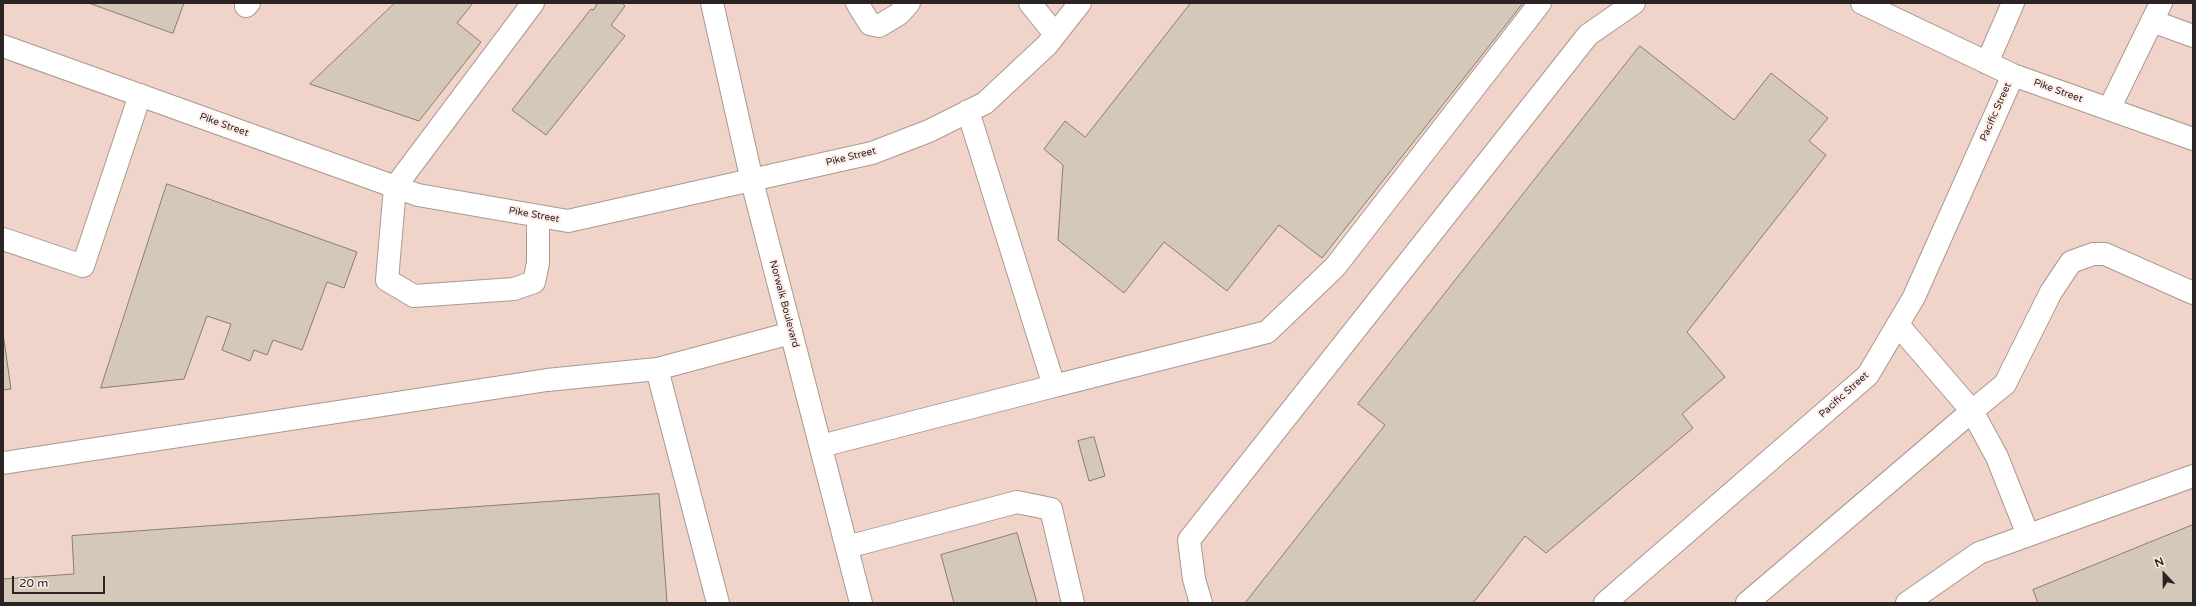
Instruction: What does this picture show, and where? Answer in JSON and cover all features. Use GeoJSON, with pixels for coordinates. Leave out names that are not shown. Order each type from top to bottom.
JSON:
{"type":"FeatureCollection","features":[{"type":"Feature","properties":{"kind":"street"},"geometry":{"type":"LineString","coordinates":[[533,3],[395,187],[388,280],[414,296],[514,289],[534,282],[538,263],[538,216]]}},
{"type":"Feature","properties":{"kind":"street","name":"Norwalk Boulevard"},"geometry":{"type":"LineString","coordinates":[[712,3],[752,181],[861,603]]}},
{"type":"Feature","properties":{"kind":"street"},"geometry":{"type":"LineString","coordinates":[[857,3],[870,24],[879,26],[899,14],[909,3]]}},
{"type":"Feature","properties":{"kind":"street"},"geometry":{"type":"LineString","coordinates":[[1030,3],[1055,34]]}},
{"type":"Feature","properties":{"kind":"street","name":"Pike Street"},"geometry":{"type":"LineString","coordinates":[[3,46],[418,195],[568,221],[872,153],[929,131],[985,103],[1047,45],[1080,3]]}},
{"type":"Feature","properties":{"kind":"street"},"geometry":{"type":"LineString","coordinates":[[821,446],[1267,332],[1334,267],[1540,3]]}},
{"type":"Feature","properties":{"kind":"street"},"geometry":{"type":"LineString","coordinates":[[1200,603],[1194,579],[1189,540],[1588,35],[1634,3]]}},
{"type":"Feature","properties":{"kind":"street","name":"Pike Street"},"geometry":{"type":"LineString","coordinates":[[1862,3],[2013,75],[2193,139]]}},
{"type":"Feature","properties":{"kind":"street"},"geometry":{"type":"LineString","coordinates":[[1987,63],[2013,3]]}},
{"type":"Feature","properties":{"kind":"street"},"geometry":{"type":"LineString","coordinates":[[2109,109],[2157,12],[2193,36]]}},
{"type":"Feature","properties":{"kind":"street","name":"Pacific Street"},"geometry":{"type":"LineString","coordinates":[[1605,603],[1868,375],[1914,298],[2013,75]]}},
{"type":"Feature","properties":{"kind":"street"},"geometry":{"type":"LineString","coordinates":[[3,239],[83,266],[140,95]]}},
{"type":"Feature","properties":{"kind":"street"},"geometry":{"type":"LineString","coordinates":[[968,111],[1054,386]]}},
{"type":"Feature","properties":{"kind":"street"},"geometry":{"type":"LineString","coordinates":[[1747,603],[2004,384],[2051,292],[2071,262],[2093,254],[2105,254],[2193,293]]}},
{"type":"Feature","properties":{"kind":"street"},"geometry":{"type":"LineString","coordinates":[[1898,325],[1972,411],[1997,457],[2028,535]]}},
{"type":"Feature","properties":{"kind":"street"},"geometry":{"type":"LineString","coordinates":[[3,463],[547,380],[657,368],[791,333]]}},
{"type":"Feature","properties":{"kind":"street"},"geometry":{"type":"LineString","coordinates":[[657,368],[718,603]]}},
{"type":"Feature","properties":{"kind":"street"},"geometry":{"type":"LineString","coordinates":[[1908,603],[1979,553],[2193,476]]}},
{"type":"Feature","properties":{"kind":"street"},"geometry":{"type":"LineString","coordinates":[[847,547],[1017,502],[1051,509],[1074,603]]}},
{"type":"Feature","properties":{"kind":"shaded area"},"geometry":{"type":"Polygon","coordinates":[[[3,3],[2193,3],[2193,603],[3,603],[3,3]]]}},
{"type":"Feature","properties":{"kind":"building"},"geometry":{"type":"Polygon","coordinates":[[[89,3],[184,3],[173,33],[89,3]]]}},
{"type":"Feature","properties":{"kind":"building"},"geometry":{"type":"Polygon","coordinates":[[[395,3],[473,3],[457,23],[481,42],[419,121],[310,84],[395,3]]]}},
{"type":"Feature","properties":{"kind":"building"},"geometry":{"type":"Polygon","coordinates":[[[598,3],[622,3],[625,6],[611,25],[625,36],[546,135],[512,110],[591,9],[593,10],[598,3]]]}},
{"type":"Feature","properties":{"kind":"building"},"geometry":{"type":"Polygon","coordinates":[[[1191,3],[1523,3],[1322,258],[1279,225],[1227,291],[1164,242],[1124,293],[1058,240],[1063,165],[1044,149],[1065,121],[1085,137],[1191,3]]]}},
{"type":"Feature","properties":{"kind":"building"},"geometry":{"type":"Polygon","coordinates":[[[1640,46],[1734,120],[1771,73],[1828,118],[1809,141],[1826,155],[1687,332],[1725,377],[1682,414],[1693,428],[1546,553],[1525,536],[1473,603],[1245,603],[1385,425],[1358,404],[1640,46]]]}},
{"type":"Feature","properties":{"kind":"building"},"geometry":{"type":"Polygon","coordinates":[[[167,184],[357,252],[344,288],[327,282],[302,350],[273,340],[267,355],[254,350],[250,361],[222,350],[231,324],[207,316],[184,379],[101,388],[167,184]]]}},
{"type":"Feature","properties":{"kind":"building"},"geometry":{"type":"Polygon","coordinates":[[[3,333],[11,389],[3,390],[3,333]]]}},
{"type":"Feature","properties":{"kind":"building"},"geometry":{"type":"Polygon","coordinates":[[[1094,437],[1105,476],[1089,481],[1078,441],[1094,437]]]}},
{"type":"Feature","properties":{"kind":"building"},"geometry":{"type":"Polygon","coordinates":[[[659,494],[667,603],[3,603],[3,579],[74,574],[72,536],[659,494]]]}},
{"type":"Feature","properties":{"kind":"building"},"geometry":{"type":"Polygon","coordinates":[[[2193,525],[2193,603],[2038,603],[2033,590],[2193,525]]]}},
{"type":"Feature","properties":{"kind":"building"},"geometry":{"type":"Polygon","coordinates":[[[1017,533],[1037,603],[954,603],[941,555],[1017,533]]]}}]}
